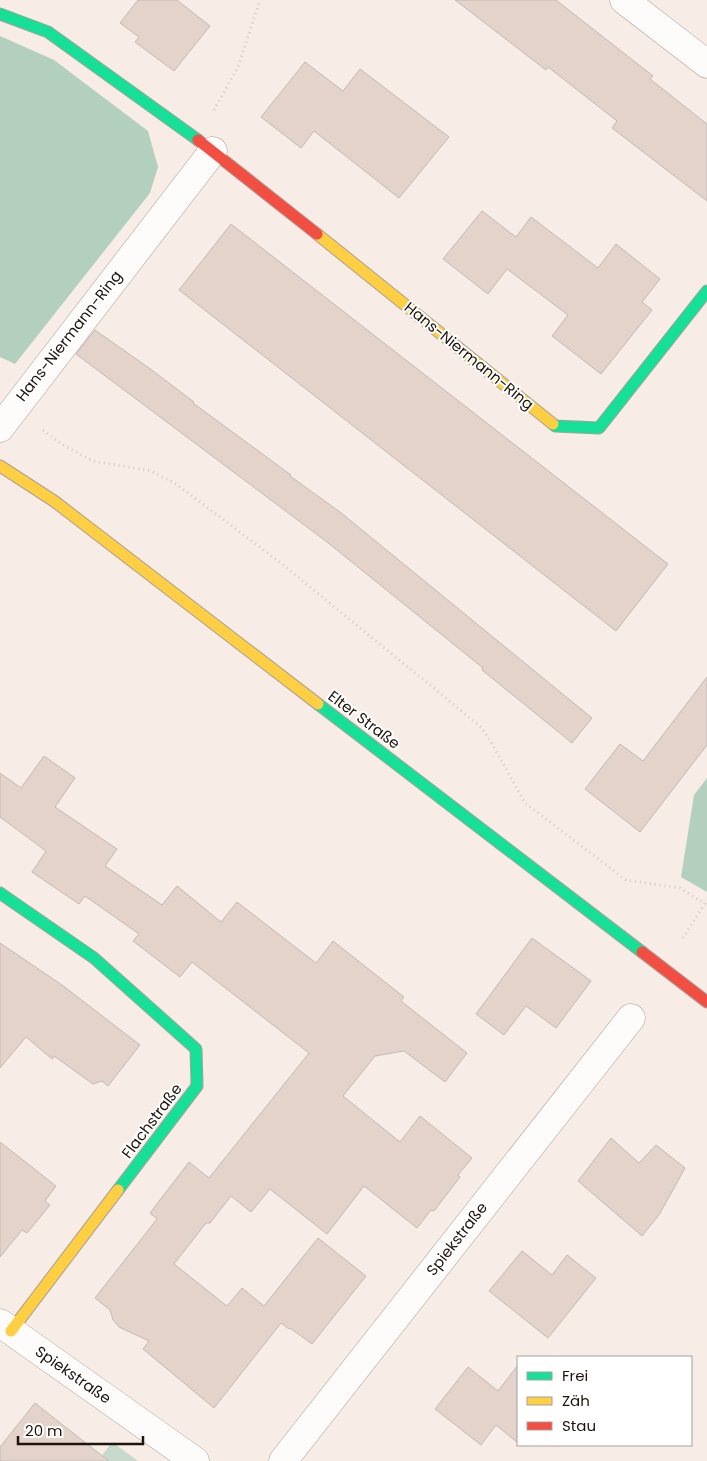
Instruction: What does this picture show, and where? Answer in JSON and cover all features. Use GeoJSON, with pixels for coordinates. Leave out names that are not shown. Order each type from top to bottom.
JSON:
{"type":"FeatureCollection","features":[{"type":"Feature","properties":{"kind":"street"},"geometry":{"type":"LineString","coordinates":[[624,0],[707,64]]}},
{"type":"Feature","properties":{"kind":"street","name":"Hans-Niermann-Ring"},"geometry":{"type":"LineString","coordinates":[[0,14],[48,32],[213,151],[555,426],[599,428],[707,291]]}},
{"type":"Feature","properties":{"kind":"street","name":"Hans-Niermann-Ring"},"geometry":{"type":"LineString","coordinates":[[7,418],[213,151]]}},
{"type":"Feature","properties":{"kind":"street","name":"Elter Straße"},"geometry":{"type":"LineString","coordinates":[[0,466],[54,501],[707,1002]]}},
{"type":"Feature","properties":{"kind":"street","name":"Flachstraße"},"geometry":{"type":"LineString","coordinates":[[0,892],[94,958],[196,1049],[197,1086],[5,1327]]}},
{"type":"Feature","properties":{"kind":"street","name":"Spiekstraße"},"geometry":{"type":"LineString","coordinates":[[283,1461],[631,1018]]}},
{"type":"Feature","properties":{"kind":"street","name":"Spiekstraße"},"geometry":{"type":"LineString","coordinates":[[5,1327],[195,1461]]}},
{"type":"Feature","properties":{"kind":"path"},"geometry":{"type":"LineString","coordinates":[[213,151],[205,126],[238,67],[260,0]]}},
{"type":"Feature","properties":{"kind":"path"},"geometry":{"type":"LineString","coordinates":[[7,418],[93,461],[151,471],[176,484],[282,564],[481,728],[491,742],[525,803],[626,880],[680,888],[707,905]]}},
{"type":"Feature","properties":{"kind":"green space"},"geometry":{"type":"Polygon","coordinates":[[[0,36],[54,60],[148,131],[158,167],[150,193],[15,364],[0,357],[0,36]]]}},
{"type":"Feature","properties":{"kind":"green space"},"geometry":{"type":"Polygon","coordinates":[[[707,778],[707,892],[681,877],[694,795],[707,778]]]}},
{"type":"Feature","properties":{"kind":"green space"},"geometry":{"type":"Polygon","coordinates":[[[112,1442],[138,1461],[98,1461],[112,1442]]]}},
{"type":"Feature","properties":{"kind":"building"},"geometry":{"type":"Polygon","coordinates":[[[138,0],[177,0],[210,26],[174,71],[135,42],[139,37],[120,23],[138,0]]]}},
{"type":"Feature","properties":{"kind":"building"},"geometry":{"type":"Polygon","coordinates":[[[455,0],[556,0],[653,76],[650,79],[707,124],[707,201],[612,128],[617,121],[548,67],[546,70],[455,0]]]}},
{"type":"Feature","properties":{"kind":"building"},"geometry":{"type":"Polygon","coordinates":[[[305,62],[343,91],[360,69],[449,137],[399,198],[314,131],[301,148],[261,117],[305,62]]]}},
{"type":"Feature","properties":{"kind":"building"},"geometry":{"type":"Polygon","coordinates":[[[482,211],[516,237],[531,217],[598,268],[616,244],[660,279],[642,302],[652,310],[601,374],[552,336],[568,315],[507,269],[488,294],[443,259],[482,211]]]}},
{"type":"Feature","properties":{"kind":"building"},"geometry":{"type":"Polygon","coordinates":[[[231,224],[668,564],[616,631],[179,290],[231,224]]]}},
{"type":"Feature","properties":{"kind":"building"},"geometry":{"type":"Polygon","coordinates":[[[95,330],[149,368],[340,512],[592,718],[572,743],[482,670],[483,668],[327,542],[76,354],[95,330]]]}},
{"type":"Feature","properties":{"kind":"building"},"geometry":{"type":"Polygon","coordinates":[[[707,677],[707,745],[640,832],[585,789],[620,744],[643,761],[707,677]]]}},
{"type":"Feature","properties":{"kind":"building"},"geometry":{"type":"Polygon","coordinates":[[[44,756],[75,778],[55,807],[117,849],[105,866],[162,905],[177,886],[221,922],[237,902],[316,963],[333,941],[404,997],[401,1001],[467,1053],[445,1082],[404,1051],[375,1056],[343,1096],[400,1142],[420,1116],[472,1158],[434,1211],[431,1210],[417,1228],[364,1186],[327,1234],[270,1189],[251,1212],[231,1196],[210,1223],[206,1223],[174,1264],[227,1306],[242,1288],[264,1306],[318,1238],[366,1276],[312,1344],[281,1323],[214,1408],[143,1349],[149,1341],[119,1327],[113,1320],[110,1310],[95,1298],[157,1219],[150,1213],[189,1162],[209,1178],[309,1053],[192,962],[180,977],[133,941],[139,934],[85,896],[79,904],[32,872],[46,851],[0,817],[0,773],[21,788],[44,756]]]}},
{"type":"Feature","properties":{"kind":"building"},"geometry":{"type":"Polygon","coordinates":[[[532,938],[591,981],[556,1028],[526,1006],[504,1035],[476,1014],[532,938]]]}},
{"type":"Feature","properties":{"kind":"building"},"geometry":{"type":"Polygon","coordinates":[[[0,943],[62,985],[140,1045],[108,1086],[102,1081],[93,1084],[54,1056],[52,1059],[26,1037],[0,1068],[0,943]]]}},
{"type":"Feature","properties":{"kind":"building"},"geometry":{"type":"Polygon","coordinates":[[[611,1138],[639,1163],[656,1145],[685,1168],[659,1215],[642,1236],[578,1181],[611,1138]]]}},
{"type":"Feature","properties":{"kind":"building"},"geometry":{"type":"Polygon","coordinates":[[[0,1142],[56,1186],[45,1201],[50,1205],[27,1233],[22,1230],[0,1257],[0,1142]]]}},
{"type":"Feature","properties":{"kind":"building"},"geometry":{"type":"Polygon","coordinates":[[[522,1251],[552,1275],[567,1255],[596,1278],[548,1338],[489,1291],[522,1251]]]}},
{"type":"Feature","properties":{"kind":"building"},"geometry":{"type":"Polygon","coordinates":[[[517,1366],[517,1442],[496,1425],[481,1445],[435,1409],[468,1367],[498,1391],[517,1366]]]}},
{"type":"Feature","properties":{"kind":"building"},"geometry":{"type":"Polygon","coordinates":[[[35,1403],[109,1461],[0,1461],[0,1447],[35,1403]]]}},
{"type":"Feature","properties":{"kind":"traffic: fast"},"geometry":{"type":"LineString","coordinates":[[0,14],[48,32],[198,140]]}},
{"type":"Feature","properties":{"kind":"traffic: fast"},"geometry":{"type":"LineString","coordinates":[[553,424],[555,426],[599,428],[707,291]]}},
{"type":"Feature","properties":{"kind":"traffic: fast"},"geometry":{"type":"LineString","coordinates":[[318,704],[642,952]]}},
{"type":"Feature","properties":{"kind":"traffic: fast"},"geometry":{"type":"LineString","coordinates":[[0,893],[94,958],[196,1049],[197,1086],[118,1190]]}},
{"type":"Feature","properties":{"kind":"traffic: slow"},"geometry":{"type":"LineString","coordinates":[[317,234],[553,424]]}},
{"type":"Feature","properties":{"kind":"traffic: slow"},"geometry":{"type":"LineString","coordinates":[[0,466],[54,501],[318,704]]}},
{"type":"Feature","properties":{"kind":"traffic: slow"},"geometry":{"type":"LineString","coordinates":[[11,1331],[118,1190]]}},
{"type":"Feature","properties":{"kind":"traffic: jam"},"geometry":{"type":"LineString","coordinates":[[198,140],[317,234]]}},
{"type":"Feature","properties":{"kind":"traffic: jam"},"geometry":{"type":"LineString","coordinates":[[642,952],[707,1002]]}}]}
